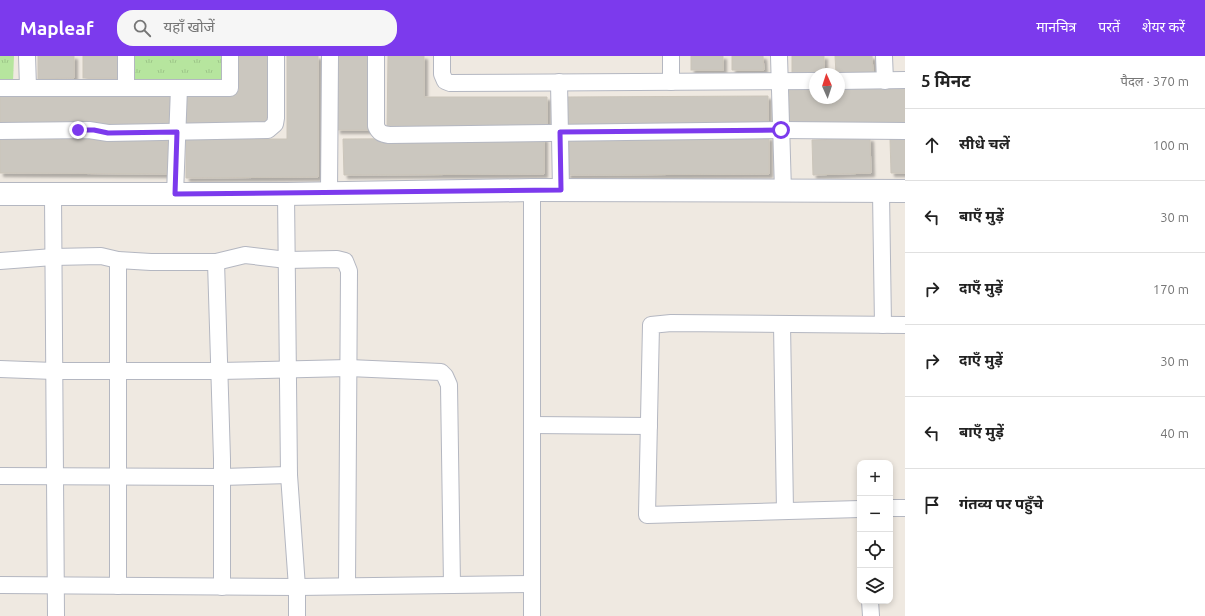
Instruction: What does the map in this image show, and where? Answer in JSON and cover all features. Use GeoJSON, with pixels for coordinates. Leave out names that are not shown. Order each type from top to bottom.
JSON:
{"type":"FeatureCollection","features":[{"type":"Feature","properties":{"kind":"street"},"geometry":{"type":"LineString","coordinates":[[27,56],[28,88]]}},
{"type":"Feature","properties":{"kind":"street"},"geometry":{"type":"LineString","coordinates":[[126,56],[126,88]]}},
{"type":"Feature","properties":{"kind":"street"},"geometry":{"type":"LineString","coordinates":[[0,88],[230,88],[230,56]]}},
{"type":"Feature","properties":{"kind":"street"},"geometry":{"type":"LineString","coordinates":[[0,131],[89,130],[108,133],[260,130],[272,128],[276,118],[276,56]]}},
{"type":"Feature","properties":{"kind":"street"},"geometry":{"type":"LineString","coordinates":[[329,193],[330,56]]}},
{"type":"Feature","properties":{"kind":"street"},"geometry":{"type":"LineString","coordinates":[[376,56],[376,126],[378,131],[389,136],[560,132],[781,130],[905,131]]}},
{"type":"Feature","properties":{"kind":"street"},"geometry":{"type":"LineString","coordinates":[[442,56],[442,74],[445,80],[450,83],[809,81]]}},
{"type":"Feature","properties":{"kind":"street"},"geometry":{"type":"LineString","coordinates":[[671,56],[671,82]]}},
{"type":"Feature","properties":{"kind":"street"},"geometry":{"type":"LineString","coordinates":[[779,56],[783,191]]}},
{"type":"Feature","properties":{"kind":"street"},"geometry":{"type":"LineString","coordinates":[[884,56],[884,81]]}},
{"type":"Feature","properties":{"kind":"street"},"geometry":{"type":"LineString","coordinates":[[845,81],[905,80]]}},
{"type":"Feature","properties":{"kind":"street"},"geometry":{"type":"LineString","coordinates":[[559,82],[561,190]]}},
{"type":"Feature","properties":{"kind":"street"},"geometry":{"type":"LineString","coordinates":[[175,194],[179,88]]}},
{"type":"Feature","properties":{"kind":"street"},"geometry":{"type":"LineString","coordinates":[[532,190],[532,616]]}},
{"type":"Feature","properties":{"kind":"street"},"geometry":{"type":"LineString","coordinates":[[0,194],[286,194],[532,190],[905,192]]}},
{"type":"Feature","properties":{"kind":"street"},"geometry":{"type":"LineString","coordinates":[[881,192],[883,325]]}},
{"type":"Feature","properties":{"kind":"street"},"geometry":{"type":"LineString","coordinates":[[286,194],[289,475],[297,587],[297,616]]}},
{"type":"Feature","properties":{"kind":"street"},"geometry":{"type":"LineString","coordinates":[[53,195],[56,616]]}},
{"type":"Feature","properties":{"kind":"street"},"geometry":{"type":"LineString","coordinates":[[0,261],[53,257],[106,256],[118,260],[216,262],[246,255],[286,260],[337,259],[345,261],[349,271],[347,586]]}},
{"type":"Feature","properties":{"kind":"street"},"geometry":{"type":"LineString","coordinates":[[118,260],[118,586]]}},
{"type":"Feature","properties":{"kind":"street"},"geometry":{"type":"LineString","coordinates":[[216,262],[222,477],[222,586]]}},
{"type":"Feature","properties":{"kind":"street"},"geometry":{"type":"LineString","coordinates":[[857,509],[647,515],[651,325],[671,323],[905,325]]}},
{"type":"Feature","properties":{"kind":"street"},"geometry":{"type":"LineString","coordinates":[[782,324],[785,511]]}},
{"type":"Feature","properties":{"kind":"street"},"geometry":{"type":"LineString","coordinates":[[0,369],[54,371],[219,371],[349,368],[431,370],[441,372],[448,381],[452,585]]}},
{"type":"Feature","properties":{"kind":"street"},"geometry":{"type":"LineString","coordinates":[[532,425],[649,426]]}},
{"type":"Feature","properties":{"kind":"street"},"geometry":{"type":"LineString","coordinates":[[0,476],[222,477],[289,475]]}},
{"type":"Feature","properties":{"kind":"street"},"geometry":{"type":"LineString","coordinates":[[893,508],[905,508]]}},
{"type":"Feature","properties":{"kind":"street"},"geometry":{"type":"LineString","coordinates":[[0,585],[56,587],[297,587],[532,584]]}},
{"type":"Feature","properties":{"kind":"street"},"geometry":{"type":"LineString","coordinates":[[870,604],[871,616]]}},
{"type":"Feature","properties":{"kind":"green space"},"geometry":{"type":"Polygon","coordinates":[[[0,56],[14,56],[13,82],[0,81],[0,56]]]}},
{"type":"Feature","properties":{"kind":"green space"},"geometry":{"type":"Polygon","coordinates":[[[131,56],[222,56],[222,81],[131,84],[131,56]]]}},
{"type":"Feature","properties":{"kind":"building"},"geometry":{"type":"Polygon","coordinates":[[[38,56],[74,56],[74,78],[38,79],[38,56]]]}},
{"type":"Feature","properties":{"kind":"building"},"geometry":{"type":"Polygon","coordinates":[[[83,56],[121,56],[121,78],[83,78],[83,56]]]}},
{"type":"Feature","properties":{"kind":"building"},"geometry":{"type":"Polygon","coordinates":[[[239,56],[272,56],[272,124],[182,125],[182,92],[239,91],[239,56]]]}},
{"type":"Feature","properties":{"kind":"building"},"geometry":{"type":"Polygon","coordinates":[[[287,56],[318,56],[318,177],[186,178],[186,139],[287,139],[287,56]]]}},
{"type":"Feature","properties":{"kind":"building"},"geometry":{"type":"Polygon","coordinates":[[[337,56],[370,56],[370,130],[337,130],[337,56]]]}},
{"type":"Feature","properties":{"kind":"building"},"geometry":{"type":"Polygon","coordinates":[[[388,56],[424,56],[424,97],[547,97],[547,131],[387,131],[388,56]]]}},
{"type":"Feature","properties":{"kind":"building"},"geometry":{"type":"Polygon","coordinates":[[[691,56],[723,56],[723,70],[691,70],[691,56]]]}},
{"type":"Feature","properties":{"kind":"building"},"geometry":{"type":"Polygon","coordinates":[[[732,56],[763,56],[764,70],[732,70],[732,56]]]}},
{"type":"Feature","properties":{"kind":"building"},"geometry":{"type":"Polygon","coordinates":[[[792,56],[824,56],[824,68],[809,68],[809,74],[792,74],[792,56]]]}},
{"type":"Feature","properties":{"kind":"building"},"geometry":{"type":"Polygon","coordinates":[[[835,56],[872,56],[873,72],[845,73],[845,68],[836,68],[835,56]]]}},
{"type":"Feature","properties":{"kind":"building"},"geometry":{"type":"Polygon","coordinates":[[[905,85],[905,123],[788,126],[787,87],[809,86],[809,104],[845,104],[845,86],[905,85]]]}},
{"type":"Feature","properties":{"kind":"building"},"geometry":{"type":"Polygon","coordinates":[[[170,91],[170,127],[0,128],[0,92],[170,91]]]}},
{"type":"Feature","properties":{"kind":"building"},"geometry":{"type":"Polygon","coordinates":[[[768,96],[768,130],[566,131],[566,97],[768,96]]]}},
{"type":"Feature","properties":{"kind":"building"},"geometry":{"type":"Polygon","coordinates":[[[769,137],[769,174],[567,175],[567,138],[769,137]]]}},
{"type":"Feature","properties":{"kind":"building"},"geometry":{"type":"Polygon","coordinates":[[[544,138],[544,174],[344,175],[343,139],[544,138]]]}},
{"type":"Feature","properties":{"kind":"building"},"geometry":{"type":"Polygon","coordinates":[[[870,138],[871,173],[813,175],[812,140],[870,138]]]}},
{"type":"Feature","properties":{"kind":"building"},"geometry":{"type":"Polygon","coordinates":[[[0,139],[172,140],[172,174],[0,173],[0,139]]]}},
{"type":"Feature","properties":{"kind":"building"},"geometry":{"type":"Polygon","coordinates":[[[890,139],[905,139],[905,173],[891,173],[890,139]]]}},
{"type":"Feature","properties":{"kind":"route"},"geometry":{"type":"LineString","coordinates":[[78,130],[94,130],[108,133],[177,132],[175,194],[286,194],[561,190],[560,132],[781,130]]}}]}
